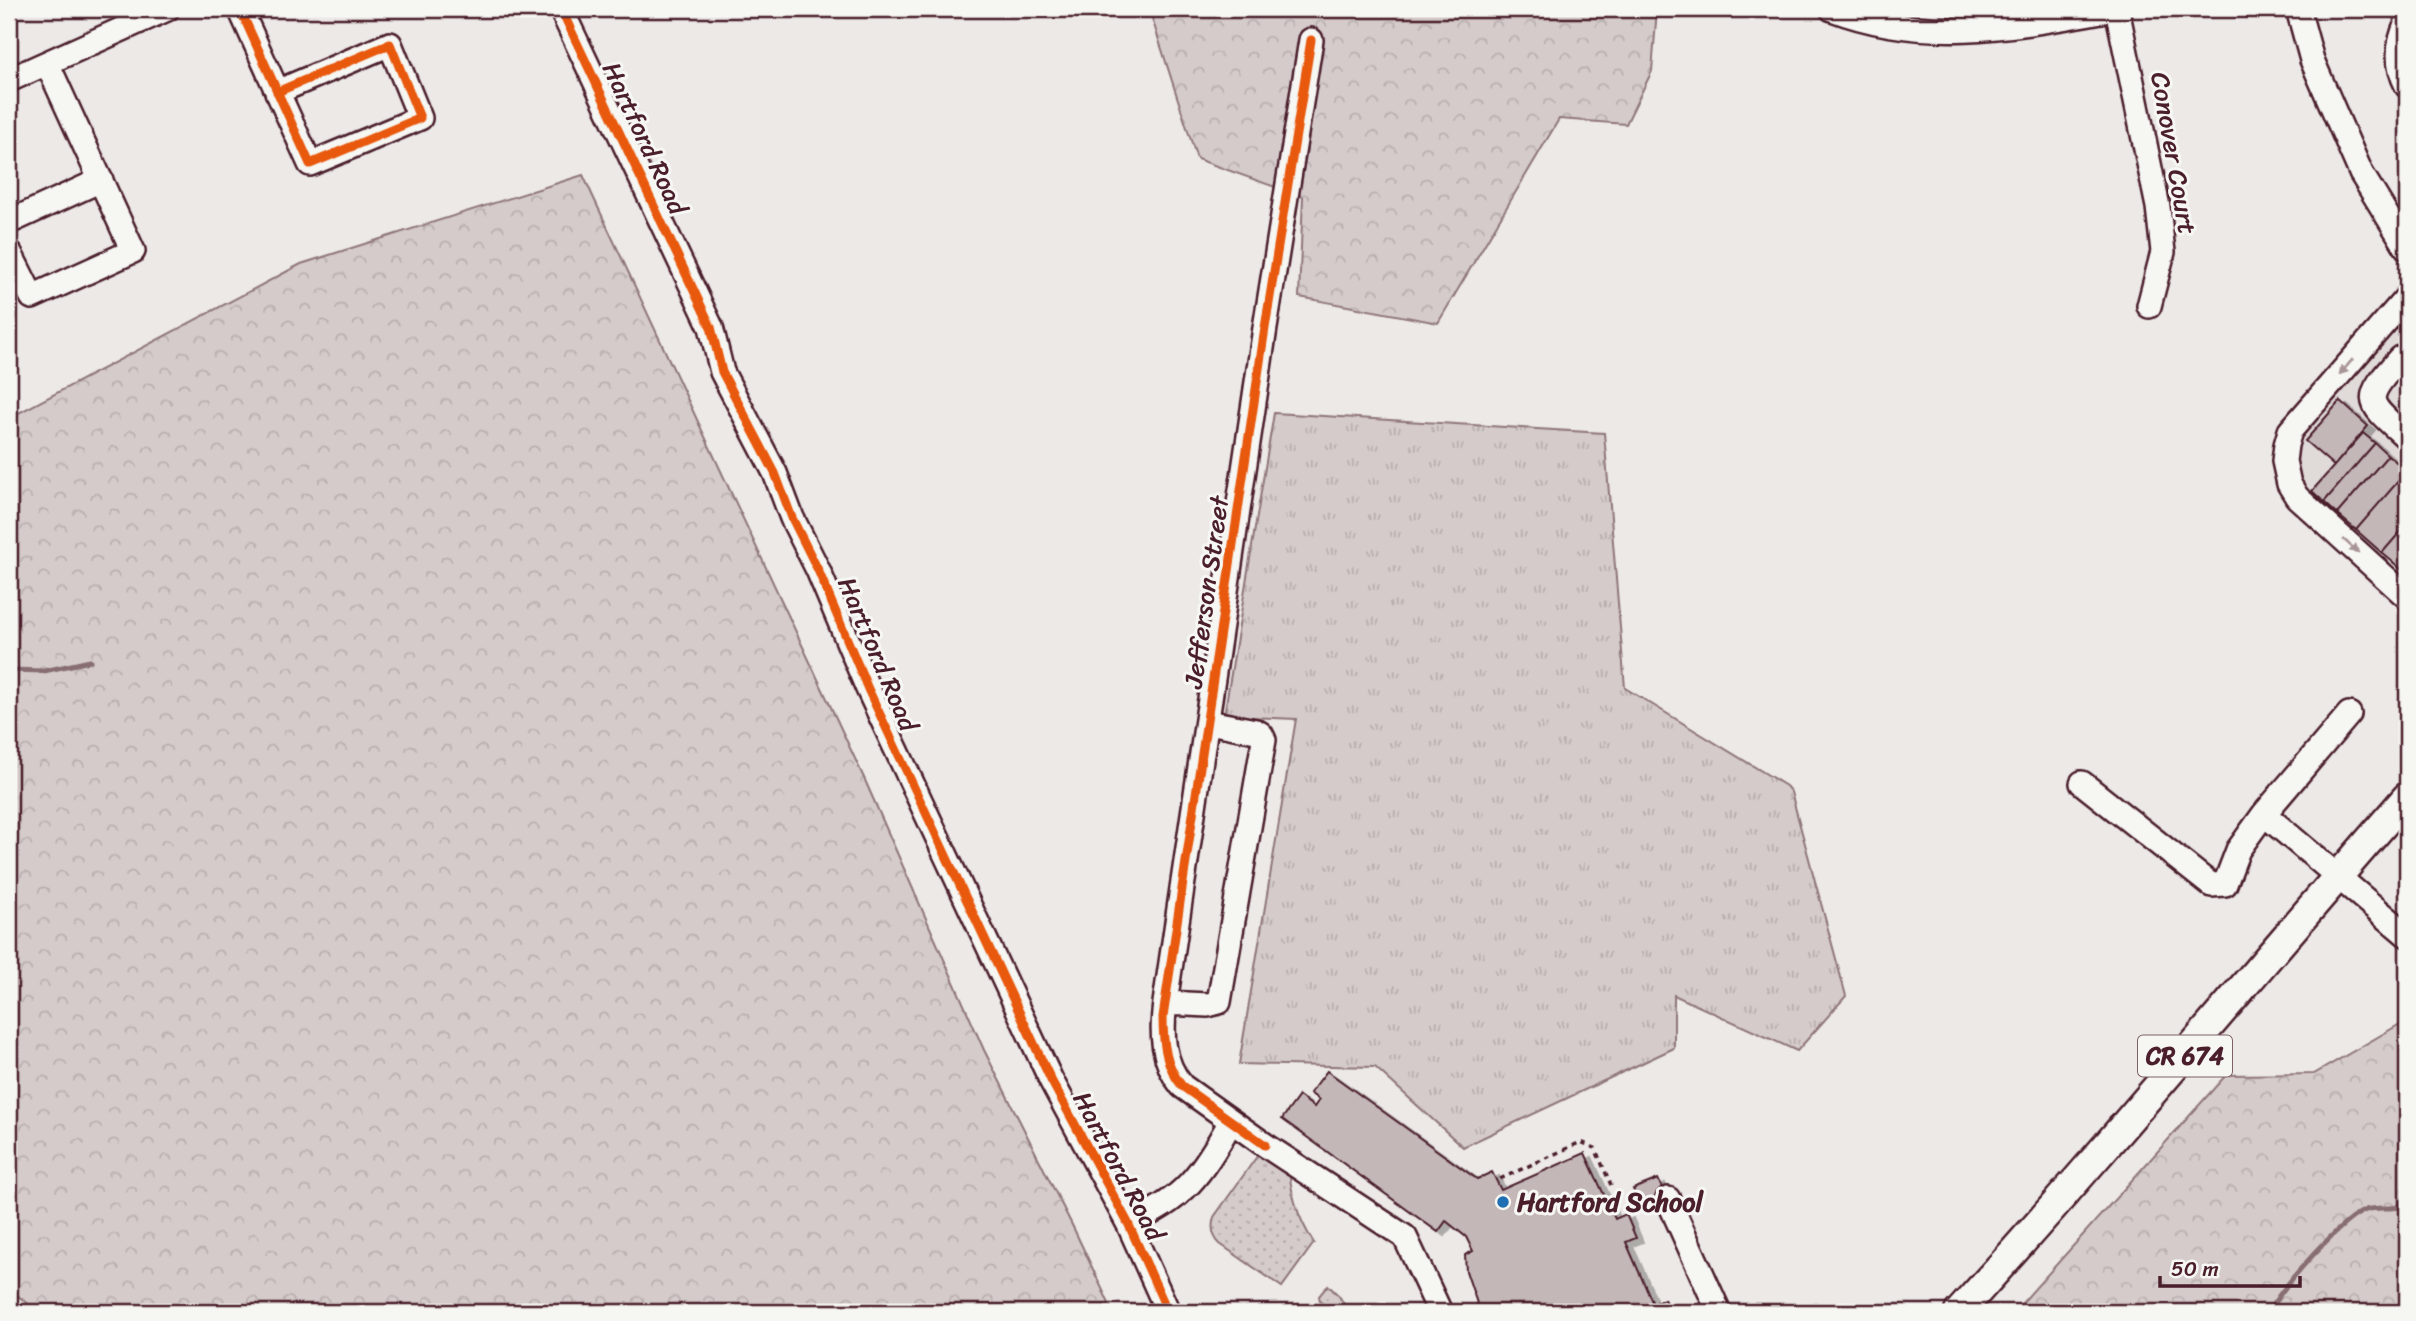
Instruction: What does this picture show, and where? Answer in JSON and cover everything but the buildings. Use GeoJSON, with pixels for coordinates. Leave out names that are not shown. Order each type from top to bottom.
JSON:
{"type":"FeatureCollection","features":[{"type":"Feature","properties":{"kind":"main road","name":"CR 674"},"geometry":{"type":"LineString","coordinates":[[1959,1312],[2074,1184],[2407,797]]}},
{"type":"Feature","properties":{"kind":"street"},"geometry":{"type":"LineString","coordinates":[[240,9],[277,92],[310,164],[420,118],[390,44],[277,92]]}},
{"type":"Feature","properties":{"kind":"street","name":"Hartford Road"},"geometry":{"type":"LineString","coordinates":[[561,9],[711,327],[722,372],[775,472],[792,518],[818,570],[868,689],[1051,1080],[1128,1223],[1168,1312]]}},
{"type":"Feature","properties":{"kind":"street"},"geometry":{"type":"LineString","coordinates":[[1832,9],[1862,20],[1908,29],[1956,30],[2034,23],[2115,9]]}},
{"type":"Feature","properties":{"kind":"street","name":"Conover Court"},"geometry":{"type":"LineString","coordinates":[[2115,9],[2158,207],[2163,252],[2149,306]]}},
{"type":"Feature","properties":{"kind":"street"},"geometry":{"type":"LineString","coordinates":[[2298,9],[2312,60],[2361,173],[2404,236]]}},
{"type":"Feature","properties":{"kind":"street"},"geometry":{"type":"LineString","coordinates":[[9,80],[153,12]]}},
{"type":"Feature","properties":{"kind":"street"},"geometry":{"type":"LineString","coordinates":[[2407,23],[2398,53],[2402,76],[2407,86]]}},
{"type":"Feature","properties":{"kind":"street","name":"Jefferson Street"},"geometry":{"type":"LineString","coordinates":[[1311,40],[1265,328],[1165,1003],[1163,1036],[1173,1076],[1182,1086],[1405,1237],[1440,1312]]}},
{"type":"Feature","properties":{"kind":"street"},"geometry":{"type":"LineString","coordinates":[[9,251],[32,297],[133,251],[47,63]]}},
{"type":"Feature","properties":{"kind":"street"},"geometry":{"type":"LineString","coordinates":[[9,222],[101,180]]}},
{"type":"Feature","properties":{"kind":"street"},"geometry":{"type":"LineString","coordinates":[[2407,297],[2290,431],[2285,453],[2285,469],[2290,484],[2302,503],[2407,597]]}},
{"type":"Feature","properties":{"kind":"street"},"geometry":{"type":"LineString","coordinates":[[2374,335],[2403,361],[2378,382],[2373,398],[2378,411],[2407,438]]}},
{"type":"Feature","properties":{"kind":"street"},"geometry":{"type":"LineString","coordinates":[[2082,783],[2211,885],[2225,884],[2238,850],[2264,814],[2349,714]]}},
{"type":"Feature","properties":{"kind":"street"},"geometry":{"type":"LineString","coordinates":[[1165,1003],[1208,1005],[1219,1002],[1264,740],[1256,731],[1208,722]]}},
{"type":"Feature","properties":{"kind":"street"},"geometry":{"type":"LineString","coordinates":[[2264,814],[2407,934]]}},
{"type":"Feature","properties":{"kind":"street"},"geometry":{"type":"LineString","coordinates":[[1128,1223],[1161,1208],[1189,1186],[1212,1158],[1231,1121]]}},
{"type":"Feature","properties":{"kind":"street"},"geometry":{"type":"LineString","coordinates":[[1668,1199],[1719,1312]]}},
{"type":"Feature","properties":{"kind":"path"},"geometry":{"type":"LineString","coordinates":[[1500,1179],[1581,1142],[1595,1148],[1611,1185]]}},
{"type":"Feature","properties":{"kind":"path"},"geometry":{"type":"LineString","coordinates":[[1470,1312],[1478,1309]]}},
{"type":"Feature","properties":{"kind":"shaded area"},"geometry":{"type":"Polygon","coordinates":[[[2407,297],[2407,597],[2302,503],[2285,453],[2407,297]]]}},
{"type":"Feature","properties":{"kind":"green space"},"geometry":{"type":"Polygon","coordinates":[[[1149,9],[1657,9],[1652,71],[1626,124],[1559,119],[1438,323],[1299,297],[1303,197],[1197,159],[1149,9]]]}},
{"type":"Feature","properties":{"kind":"green space"},"geometry":{"type":"Polygon","coordinates":[[[583,175],[864,778],[984,1050],[1113,1312],[39,1312],[9,1289],[9,418],[301,264],[583,175]]]}},
{"type":"Feature","properties":{"kind":"green space"},"geometry":{"type":"Polygon","coordinates":[[[1274,413],[1604,433],[1625,688],[1786,786],[1791,792],[1846,996],[1797,1051],[1674,995],[1674,1048],[1463,1147],[1375,1067],[1239,1064],[1296,719],[1224,716],[1274,413]]]}},
{"type":"Feature","properties":{"kind":"green space"},"geometry":{"type":"Polygon","coordinates":[[[2407,1020],[2407,1312],[2014,1312],[2226,1075],[2314,1074],[2407,1020]]]}},
{"type":"Feature","properties":{"kind":"green space"},"geometry":{"type":"Polygon","coordinates":[[[1265,1145],[1289,1160],[1295,1203],[1314,1243],[1282,1287],[1220,1244],[1213,1231],[1214,1217],[1265,1145]]]}},
{"type":"Feature","properties":{"kind":"green space"},"geometry":{"type":"Polygon","coordinates":[[[1328,1285],[1349,1312],[1331,1312],[1320,1301],[1319,1296],[1328,1285]]]}},
{"type":"Feature","properties":{"kind":"waterway"},"geometry":{"type":"LineString","coordinates":[[9,670],[44,671],[90,661]]}},
{"type":"Feature","properties":{"kind":"waterway"},"geometry":{"type":"LineString","coordinates":[[2269,1312],[2285,1287],[2343,1226],[2366,1210],[2399,1207],[2407,1193]]}},
{"type":"Feature","properties":{"kind":"cycle path"},"geometry":{"type":"LineString","coordinates":[[240,9],[310,164],[420,118],[390,44],[277,92]]}},
{"type":"Feature","properties":{"kind":"cycle path"},"geometry":{"type":"LineString","coordinates":[[561,9],[711,327],[722,372],[775,473],[792,518],[818,570],[868,689],[1051,1080],[1128,1223],[1168,1312]]}},
{"type":"Feature","properties":{"kind":"cycle path"},"geometry":{"type":"LineString","coordinates":[[1265,1145],[1182,1086],[1166,1053],[1163,1017],[1265,328],[1311,40]]}},
{"type":"Feature","properties":{"kind":"place","name":"Hartford School"},"geometry":{"type":"Point","coordinates":[1503,1202]}}]}
